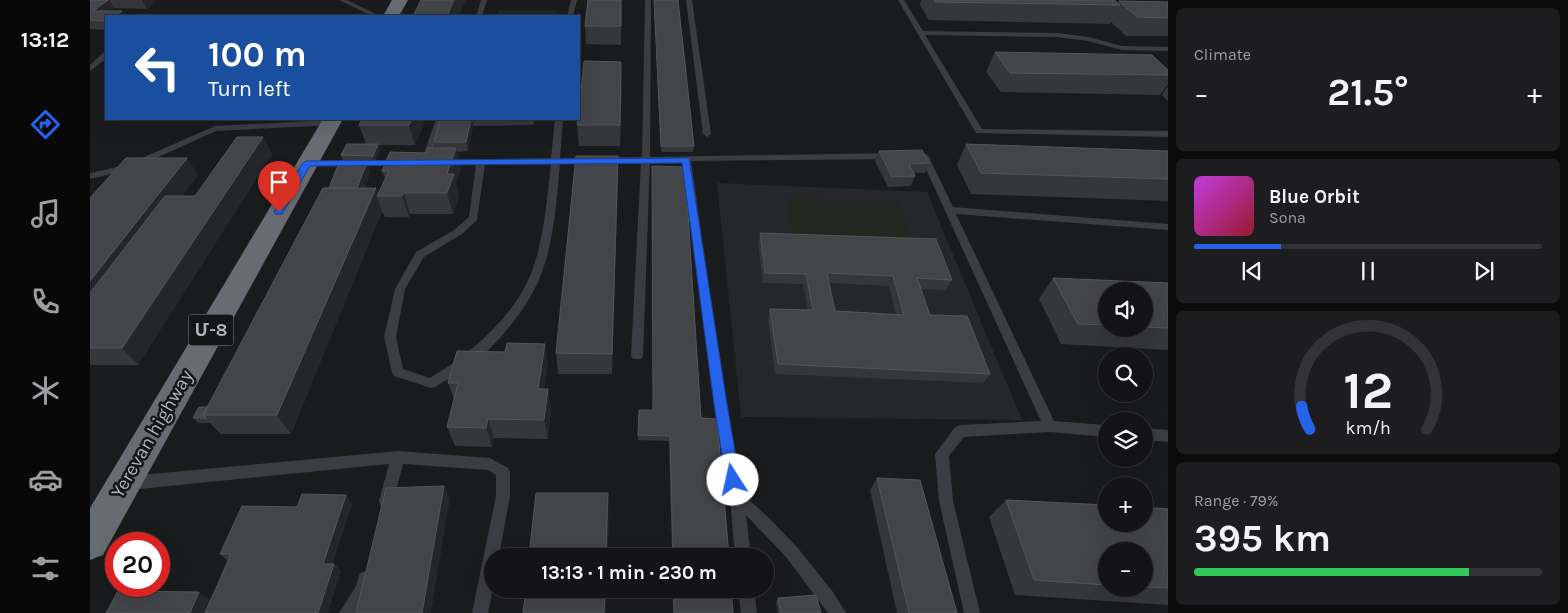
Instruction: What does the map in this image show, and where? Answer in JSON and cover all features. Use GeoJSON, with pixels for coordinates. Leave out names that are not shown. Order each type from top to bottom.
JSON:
{"type":"FeatureCollection","features":[{"type":"Feature","properties":{"kind":"highway"},"geometry":{"type":"LineString","coordinates":[[392,15],[400,0]]}},
{"type":"Feature","properties":{"kind":"highway","name":"Yerevan highway"},"geometry":{"type":"LineString","coordinates":[[90,542],[331,121]]}},
{"type":"Feature","properties":{"kind":"lane"},"geometry":{"type":"LineString","coordinates":[[342,0],[375,15]]}},
{"type":"Feature","properties":{"kind":"lane"},"geometry":{"type":"LineString","coordinates":[[480,15],[484,0]]}},
{"type":"Feature","properties":{"kind":"lane"},"geometry":{"type":"LineString","coordinates":[[570,15],[574,0]]}},
{"type":"Feature","properties":{"kind":"lane"},"geometry":{"type":"LineString","coordinates":[[636,356],[646,161],[648,0]]}},
{"type":"Feature","properties":{"kind":"lane"},"geometry":{"type":"LineString","coordinates":[[689,0],[708,134]]}},
{"type":"Feature","properties":{"kind":"lane"},"geometry":{"type":"LineString","coordinates":[[901,0],[979,131],[1131,135],[1168,134]]}},
{"type":"Feature","properties":{"kind":"lane"},"geometry":{"type":"LineString","coordinates":[[921,33],[1057,35],[1088,39],[1122,48],[1168,49]]}},
{"type":"Feature","properties":{"kind":"lane"},"geometry":{"type":"LineString","coordinates":[[90,69],[105,56]]}},
{"type":"Feature","properties":{"kind":"lane"},"geometry":{"type":"LineString","coordinates":[[415,163],[439,120]]}},
{"type":"Feature","properties":{"kind":"lane"},"geometry":{"type":"LineString","coordinates":[[481,162],[474,218],[458,232],[420,255],[400,289],[390,337],[398,372],[432,383],[467,361],[515,311],[536,275],[556,161],[559,120]]}},
{"type":"Feature","properties":{"kind":"lane"},"geometry":{"type":"LineString","coordinates":[[90,176],[129,167],[215,129],[331,121]]}},
{"type":"Feature","properties":{"kind":"lane"},"geometry":{"type":"LineString","coordinates":[[306,164],[646,161],[924,155],[1050,426]]}},
{"type":"Feature","properties":{"kind":"lane"},"geometry":{"type":"LineString","coordinates":[[686,160],[720,404],[737,498],[742,548]]}},
{"type":"Feature","properties":{"kind":"lane"},"geometry":{"type":"LineString","coordinates":[[950,210],[1168,227]]}},
{"type":"Feature","properties":{"kind":"lane"},"geometry":{"type":"LineString","coordinates":[[972,613],[946,501],[942,454],[960,431],[1050,426],[1098,430]]}},
{"type":"Feature","properties":{"kind":"lane"},"geometry":{"type":"LineString","coordinates":[[1153,435],[1168,436]]}},
{"type":"Feature","properties":{"kind":"lane"},"geometry":{"type":"LineString","coordinates":[[123,484],[398,456],[490,464],[503,472],[502,496],[480,613]]}},
{"type":"Feature","properties":{"kind":"lane"},"geometry":{"type":"LineString","coordinates":[[383,514],[398,456]]}},
{"type":"Feature","properties":{"kind":"lane"},"geometry":{"type":"LineString","coordinates":[[737,498],[757,516],[812,575],[838,613]]}},
{"type":"Feature","properties":{"kind":"lane"},"geometry":{"type":"LineString","coordinates":[[347,613],[363,590],[371,561]]}},
{"type":"Feature","properties":{"kind":"lane"},"geometry":{"type":"LineString","coordinates":[[747,598],[749,613]]}},
{"type":"Feature","properties":{"kind":"shaded area"},"geometry":{"type":"Polygon","coordinates":[[[499,10],[556,10],[555,15],[497,15],[499,10]]]}},
{"type":"Feature","properties":{"kind":"shaded area"},"geometry":{"type":"Polygon","coordinates":[[[717,183],[927,192],[1022,420],[741,417],[717,183]]]}},
{"type":"Feature","properties":{"kind":"shaded area"},"geometry":{"type":"Polygon","coordinates":[[[787,198],[898,202],[914,243],[794,239],[787,198]]]}},
{"type":"Feature","properties":{"kind":"building"},"geometry":{"type":"Polygon","coordinates":[[[90,0],[108,0],[93,11],[122,11],[116,15],[105,15],[105,21],[90,20],[90,0]]]}},
{"type":"Feature","properties":{"kind":"building"},"geometry":{"type":"Polygon","coordinates":[[[421,0],[454,0],[447,15],[414,15],[421,0]]]}},
{"type":"Feature","properties":{"kind":"building"},"geometry":{"type":"Polygon","coordinates":[[[588,0],[621,0],[621,26],[585,26],[588,0]]]}},
{"type":"Feature","properties":{"kind":"building"},"geometry":{"type":"Polygon","coordinates":[[[654,0],[678,0],[694,146],[661,146],[654,0]]]}},
{"type":"Feature","properties":{"kind":"building"},"geometry":{"type":"Polygon","coordinates":[[[934,0],[1114,0],[1120,5],[935,2],[934,0]]]}},
{"type":"Feature","properties":{"kind":"building"},"geometry":{"type":"Polygon","coordinates":[[[1119,1],[1168,2],[1168,18],[1137,17],[1119,1]]]}},
{"type":"Feature","properties":{"kind":"building"},"geometry":{"type":"Polygon","coordinates":[[[995,52],[1152,55],[1168,70],[1168,75],[1010,73],[995,52]]]}},
{"type":"Feature","properties":{"kind":"building"},"geometry":{"type":"Polygon","coordinates":[[[584,61],[621,62],[620,125],[577,125],[578,120],[580,120],[584,61]]]}},
{"type":"Feature","properties":{"kind":"building"},"geometry":{"type":"Polygon","coordinates":[[[362,120],[412,120],[409,125],[359,125],[362,120]]]}},
{"type":"Feature","properties":{"kind":"building"},"geometry":{"type":"Polygon","coordinates":[[[440,120],[471,120],[466,142],[434,142],[440,120]]]}},
{"type":"Feature","properties":{"kind":"building"},"geometry":{"type":"Polygon","coordinates":[[[237,137],[263,137],[122,348],[90,348],[90,293],[165,196],[195,196],[237,137]]]}},
{"type":"Feature","properties":{"kind":"building"},"geometry":{"type":"Polygon","coordinates":[[[347,144],[378,144],[373,156],[341,155],[347,144]]]}},
{"type":"Feature","properties":{"kind":"building"},"geometry":{"type":"Polygon","coordinates":[[[966,144],[1168,151],[1168,179],[981,173],[966,144]]]}},
{"type":"Feature","properties":{"kind":"building"},"geometry":{"type":"Polygon","coordinates":[[[428,148],[456,148],[447,174],[454,174],[447,193],[404,193],[402,196],[377,196],[389,171],[382,171],[390,152],[426,153],[428,148]]]}},
{"type":"Feature","properties":{"kind":"building"},"geometry":{"type":"Polygon","coordinates":[[[922,150],[929,163],[909,164],[915,176],[892,177],[879,151],[922,150]]]}},
{"type":"Feature","properties":{"kind":"building"},"geometry":{"type":"Polygon","coordinates":[[[576,156],[618,156],[612,354],[556,353],[576,156]]]}},
{"type":"Feature","properties":{"kind":"building"},"geometry":{"type":"Polygon","coordinates":[[[126,158],[187,158],[90,281],[90,198],[126,158]]]}},
{"type":"Feature","properties":{"kind":"building"},"geometry":{"type":"Polygon","coordinates":[[[367,162],[357,188],[329,188],[339,163],[367,162]]]}},
{"type":"Feature","properties":{"kind":"building"},"geometry":{"type":"Polygon","coordinates":[[[652,166],[685,167],[701,418],[717,419],[728,548],[673,548],[670,436],[638,435],[639,410],[653,410],[652,166]]]}},
{"type":"Feature","properties":{"kind":"building"},"geometry":{"type":"Polygon","coordinates":[[[323,188],[376,188],[277,415],[203,415],[323,188]]]}},
{"type":"Feature","properties":{"kind":"building"},"geometry":{"type":"Polygon","coordinates":[[[760,233],[936,239],[952,280],[917,278],[930,315],[967,316],[990,374],[778,364],[770,309],[813,310],[806,274],[765,273],[760,233]],[[827,273],[835,311],[904,315],[893,276],[827,273]]]}},
{"type":"Feature","properties":{"kind":"building"},"geometry":{"type":"Polygon","coordinates":[[[1053,278],[1145,282],[1098,282],[1098,325],[1078,324],[1053,278]]]}},
{"type":"Feature","properties":{"kind":"building"},"geometry":{"type":"Polygon","coordinates":[[[1153,282],[1168,283],[1168,328],[1153,327],[1153,282]]]}},
{"type":"Feature","properties":{"kind":"building"},"geometry":{"type":"Polygon","coordinates":[[[507,343],[545,344],[538,389],[548,389],[544,420],[488,419],[486,428],[447,427],[458,383],[448,383],[457,351],[505,352],[507,343]]]}},
{"type":"Feature","properties":{"kind":"building"},"geometry":{"type":"Polygon","coordinates":[[[199,407],[207,407],[203,415],[206,418],[193,418],[199,407]]]}},
{"type":"Feature","properties":{"kind":"building"},"geometry":{"type":"Polygon","coordinates":[[[877,478],[920,480],[957,613],[909,613],[877,478]]]}},
{"type":"Feature","properties":{"kind":"building"},"geometry":{"type":"Polygon","coordinates":[[[444,486],[422,613],[356,613],[386,488],[444,486]]]}},
{"type":"Feature","properties":{"kind":"building"},"geometry":{"type":"Polygon","coordinates":[[[536,493],[608,493],[606,548],[530,548],[536,493]]]}},
{"type":"Feature","properties":{"kind":"building"},"geometry":{"type":"Polygon","coordinates":[[[302,494],[346,495],[323,564],[334,564],[318,613],[205,613],[231,554],[220,554],[242,506],[297,507],[302,494]]]}},
{"type":"Feature","properties":{"kind":"building"},"geometry":{"type":"Polygon","coordinates":[[[1006,500],[1098,505],[1098,532],[1153,532],[1153,508],[1168,509],[1168,588],[1153,587],[1153,542],[1098,542],[1098,584],[1034,580],[1006,500]]]}},
{"type":"Feature","properties":{"kind":"building"},"geometry":{"type":"Polygon","coordinates":[[[170,592],[199,592],[190,613],[106,613],[115,597],[170,597],[170,592]]]}},
{"type":"Feature","properties":{"kind":"building"},"geometry":{"type":"Polygon","coordinates":[[[816,595],[821,613],[781,613],[778,598],[816,595]]]}},
{"type":"Feature","properties":{"kind":"building"},"geometry":{"type":"Polygon","coordinates":[[[525,598],[605,598],[604,613],[523,613],[525,598]]]}},
{"type":"Feature","properties":{"kind":"building"},"geometry":{"type":"Polygon","coordinates":[[[673,598],[732,598],[733,613],[674,613],[673,598]]]}},
{"type":"Feature","properties":{"kind":"route"},"geometry":{"type":"LineString","coordinates":[[279,212],[306,164],[686,160],[720,404],[733,480]]}}]}
